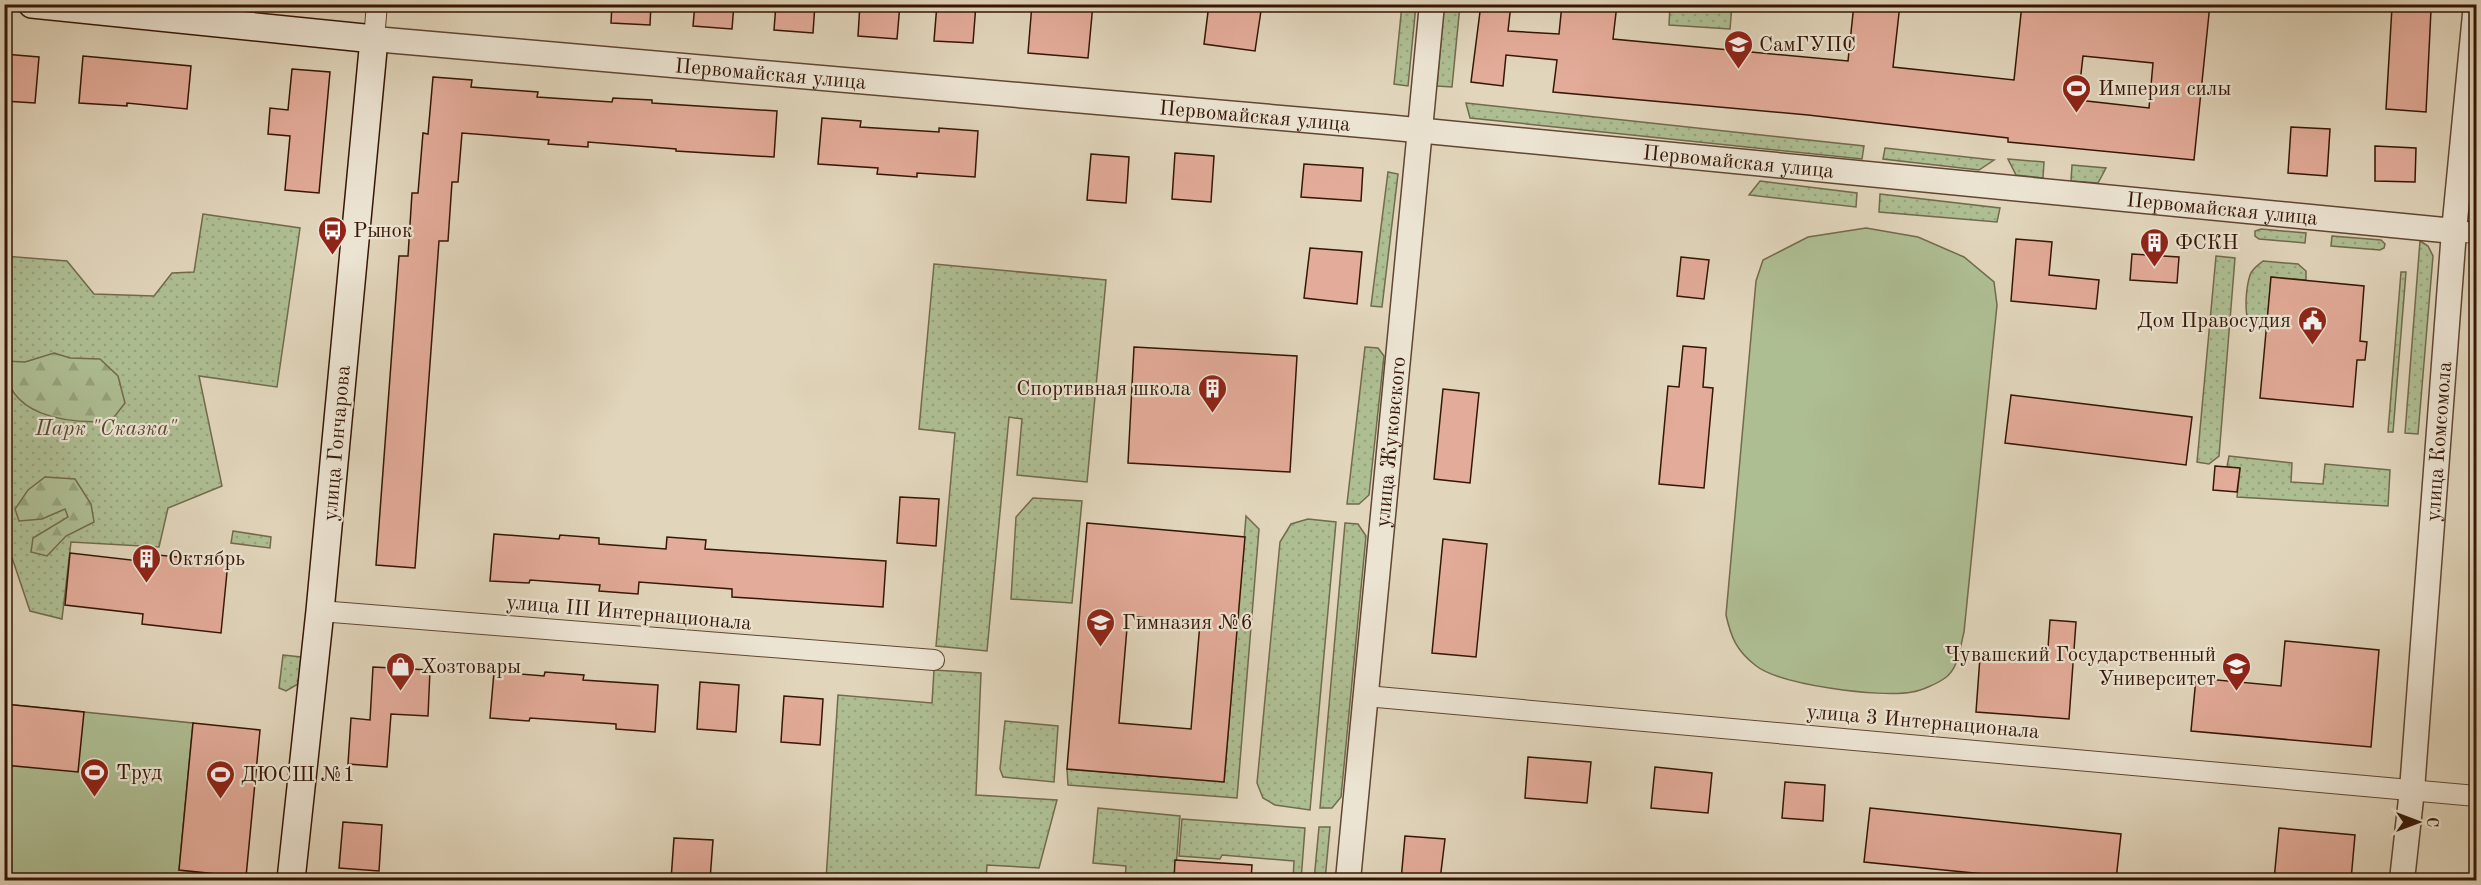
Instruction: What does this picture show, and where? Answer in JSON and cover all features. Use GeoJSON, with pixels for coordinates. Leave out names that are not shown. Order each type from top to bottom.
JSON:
{"type":"FeatureCollection","features":[{"type":"Feature","properties":{"kind":"main road","name":"Первомайская улица"},"geometry":{"type":"LineString","coordinates":[[32,4],[374,39]]}},
{"type":"Feature","properties":{"kind":"main road","name":"улица Гончарова"},"geometry":{"type":"LineString","coordinates":[[291,880],[320,611],[374,39]]}},
{"type":"Feature","properties":{"kind":"street","name":"улица Гончарова"},"geometry":{"type":"LineString","coordinates":[[374,39],[377,4]]}},
{"type":"Feature","properties":{"kind":"street","name":"улица Жуковского"},"geometry":{"type":"LineString","coordinates":[[1348,880],[1432,4]]}},
{"type":"Feature","properties":{"kind":"street","name":"улица Комсомола"},"geometry":{"type":"LineString","coordinates":[[2402,880],[2465,232],[2476,4]]}},
{"type":"Feature","properties":{"kind":"street","name":"Первомайская улица"},"geometry":{"type":"LineString","coordinates":[[374,39],[1421,130],[2465,232]]}},
{"type":"Feature","properties":{"kind":"street","name":"улица III Интернационала"},"geometry":{"type":"LineString","coordinates":[[320,611],[934,660]]}},
{"type":"Feature","properties":{"kind":"street","name":"улица 3 Интернационала"},"geometry":{"type":"LineString","coordinates":[[1366,696],[2476,796]]}},
{"type":"Feature","properties":{"kind":"green space"},"geometry":{"type":"Polygon","coordinates":[[[1402,5],[1416,5],[1408,86],[1394,84],[1402,5]]]}},
{"type":"Feature","properties":{"kind":"green space"},"geometry":{"type":"Polygon","coordinates":[[[1444,5],[1460,5],[1452,87],[1437,86],[1444,5]]]}},
{"type":"Feature","properties":{"kind":"green space"},"geometry":{"type":"Polygon","coordinates":[[[1670,5],[1732,5],[1730,29],[1669,25],[1670,5]]]}},
{"type":"Feature","properties":{"kind":"green space"},"geometry":{"type":"Polygon","coordinates":[[[1466,103],[1864,146],[1862,159],[1470,118],[1466,103]]]}},
{"type":"Feature","properties":{"kind":"green space"},"geometry":{"type":"Polygon","coordinates":[[[1885,148],[1994,160],[1979,170],[1883,159],[1885,148]]]}},
{"type":"Feature","properties":{"kind":"green space"},"geometry":{"type":"Polygon","coordinates":[[[2008,159],[2044,162],[2043,178],[2016,175],[2008,159]]]}},
{"type":"Feature","properties":{"kind":"green space"},"geometry":{"type":"Polygon","coordinates":[[[2072,165],[2106,168],[2098,183],[2071,181],[2072,165]]]}},
{"type":"Feature","properties":{"kind":"green space"},"geometry":{"type":"Polygon","coordinates":[[[1388,172],[1398,174],[1382,307],[1371,306],[1388,172]]]}},
{"type":"Feature","properties":{"kind":"green space"},"geometry":{"type":"Polygon","coordinates":[[[1760,181],[1857,193],[1856,207],[1749,195],[1760,181]]]}},
{"type":"Feature","properties":{"kind":"green space"},"geometry":{"type":"Polygon","coordinates":[[[1880,194],[2000,208],[1997,222],[1879,212],[1880,194]]]}},
{"type":"Feature","properties":{"kind":"green space","name":"Парк \"Сказка\""},"geometry":{"type":"Polygon","coordinates":[[[203,214],[300,228],[277,387],[199,376],[222,486],[168,508],[159,547],[71,542],[62,619],[30,611],[5,537],[4,256],[67,261],[94,294],[154,296],[172,273],[194,272],[203,214]]]}},
{"type":"Feature","properties":{"kind":"green space"},"geometry":{"type":"Polygon","coordinates":[[[1866,228],[1918,237],[1964,257],[1994,282],[1997,305],[1964,632],[1960,651],[1950,674],[1934,684],[1912,692],[1878,693],[1831,688],[1807,684],[1767,672],[1755,665],[1739,648],[1732,637],[1726,615],[1756,281],[1763,260],[1808,237],[1866,228]]]}},
{"type":"Feature","properties":{"kind":"green space"},"geometry":{"type":"Polygon","coordinates":[[[2261,229],[2306,233],[2305,243],[2259,239],[2255,236],[2255,231],[2261,229]]]}},
{"type":"Feature","properties":{"kind":"green space"},"geometry":{"type":"Polygon","coordinates":[[[2332,236],[2381,240],[2385,244],[2380,250],[2331,246],[2332,236]]]}},
{"type":"Feature","properties":{"kind":"green space"},"geometry":{"type":"Polygon","coordinates":[[[2420,241],[2428,246],[2433,256],[2418,434],[2405,433],[2420,241]]]}},
{"type":"Feature","properties":{"kind":"green space"},"geometry":{"type":"Polygon","coordinates":[[[2216,256],[2235,258],[2219,456],[2209,464],[2197,462],[2216,256]]]}},
{"type":"Feature","properties":{"kind":"green space"},"geometry":{"type":"Polygon","coordinates":[[[2263,261],[2298,264],[2306,271],[2306,280],[2271,277],[2267,327],[2249,323],[2246,306],[2250,275],[2263,261]]]}},
{"type":"Feature","properties":{"kind":"green space"},"geometry":{"type":"Polygon","coordinates":[[[934,264],[1106,280],[1087,482],[1017,475],[1022,419],[1009,417],[987,651],[936,646],[955,433],[919,429],[934,264]]]}},
{"type":"Feature","properties":{"kind":"green space"},"geometry":{"type":"Polygon","coordinates":[[[2401,272],[2406,272],[2393,432],[2388,432],[2401,272]]]}},
{"type":"Feature","properties":{"kind":"green space"},"geometry":{"type":"Polygon","coordinates":[[[1365,347],[1378,348],[1384,356],[1369,495],[1359,504],[1347,504],[1365,347]]]}},
{"type":"Feature","properties":{"kind":"green space"},"geometry":{"type":"Polygon","coordinates":[[[54,353],[70,358],[100,359],[118,376],[125,403],[111,421],[76,421],[58,418],[27,405],[15,394],[8,380],[5,361],[25,362],[54,353]]]}},
{"type":"Feature","properties":{"kind":"green space"},"geometry":{"type":"Polygon","coordinates":[[[2229,456],[2292,463],[2291,482],[2323,484],[2325,464],[2390,470],[2388,506],[2237,497],[2240,469],[2227,467],[2229,456]]]}},
{"type":"Feature","properties":{"kind":"green space"},"geometry":{"type":"Polygon","coordinates":[[[45,477],[75,479],[91,504],[94,522],[66,536],[47,556],[31,552],[33,538],[68,517],[65,509],[42,519],[19,521],[15,509],[28,490],[45,477]]]}},
{"type":"Feature","properties":{"kind":"green space"},"geometry":{"type":"Polygon","coordinates":[[[1033,498],[1082,501],[1072,603],[1011,599],[1016,517],[1033,498]]]}},
{"type":"Feature","properties":{"kind":"green space"},"geometry":{"type":"Polygon","coordinates":[[[1246,516],[1259,529],[1237,798],[1068,785],[1067,769],[1224,782],[1246,516]]]}},
{"type":"Feature","properties":{"kind":"green space"},"geometry":{"type":"Polygon","coordinates":[[[1308,519],[1336,522],[1310,810],[1275,805],[1263,798],[1257,783],[1280,542],[1291,524],[1308,519]]]}},
{"type":"Feature","properties":{"kind":"green space"},"geometry":{"type":"Polygon","coordinates":[[[1345,523],[1358,524],[1366,536],[1341,797],[1332,808],[1320,808],[1345,523]]]}},
{"type":"Feature","properties":{"kind":"green space"},"geometry":{"type":"Polygon","coordinates":[[[233,531],[271,537],[270,548],[231,543],[233,531]]]}},
{"type":"Feature","properties":{"kind":"green space"},"geometry":{"type":"Polygon","coordinates":[[[283,655],[301,657],[298,684],[286,691],[279,688],[283,655]]]}},
{"type":"Feature","properties":{"kind":"green space"},"geometry":{"type":"Polygon","coordinates":[[[934,670],[981,673],[976,795],[1057,800],[1039,868],[987,865],[986,880],[826,880],[838,695],[932,703],[934,670]]]}},
{"type":"Feature","properties":{"kind":"green space","name":"Труд"},"geometry":{"type":"Polygon","coordinates":[[[4,704],[193,723],[179,870],[246,877],[246,880],[5,880],[4,704]]]}},
{"type":"Feature","properties":{"kind":"green space"},"geometry":{"type":"Polygon","coordinates":[[[1005,721],[1058,726],[1054,782],[1003,777],[1000,769],[1005,721]]]}},
{"type":"Feature","properties":{"kind":"green space"},"geometry":{"type":"Polygon","coordinates":[[[1098,808],[1180,816],[1175,880],[1125,880],[1126,866],[1093,863],[1098,808]]]}},
{"type":"Feature","properties":{"kind":"green space"},"geometry":{"type":"Polygon","coordinates":[[[1182,819],[1305,828],[1301,880],[1293,880],[1294,861],[1222,855],[1220,859],[1179,856],[1182,819]]]}},
{"type":"Feature","properties":{"kind":"green space"},"geometry":{"type":"Polygon","coordinates":[[[1319,827],[1330,827],[1325,880],[1314,880],[1319,827]]]}},
{"type":"Feature","properties":{"kind":"building"},"geometry":{"type":"Polygon","coordinates":[[[612,4],[651,4],[650,25],[611,23],[612,4]]]}},
{"type":"Feature","properties":{"kind":"building"},"geometry":{"type":"Polygon","coordinates":[[[695,4],[734,4],[732,29],[693,26],[695,4]]]}},
{"type":"Feature","properties":{"kind":"building"},"geometry":{"type":"Polygon","coordinates":[[[776,4],[815,4],[813,33],[774,30],[776,4]]]}},
{"type":"Feature","properties":{"kind":"building"},"geometry":{"type":"Polygon","coordinates":[[[860,4],[900,4],[897,39],[858,36],[860,4]]]}},
{"type":"Feature","properties":{"kind":"building"},"geometry":{"type":"Polygon","coordinates":[[[937,4],[976,4],[973,43],[934,41],[937,4]]]}},
{"type":"Feature","properties":{"kind":"building"},"geometry":{"type":"Polygon","coordinates":[[[1032,4],[1093,4],[1088,58],[1028,53],[1032,4]]]}},
{"type":"Feature","properties":{"kind":"building"},"geometry":{"type":"Polygon","coordinates":[[[1209,4],[1262,4],[1255,51],[1204,44],[1209,4]]]}},
{"type":"Feature","properties":{"kind":"building"},"geometry":{"type":"Polygon","coordinates":[[[1481,4],[1511,4],[1508,31],[1559,34],[1562,4],[1617,4],[1613,39],[1848,61],[1854,4],[1900,4],[1893,67],[2014,80],[2022,4],[2210,4],[2194,160],[2008,142],[2008,138],[1808,115],[1553,92],[1557,60],[1506,55],[1503,86],[1471,82],[1481,4]],[[2083,56],[2078,100],[2149,108],[2153,63],[2083,56]]]}},
{"type":"Feature","properties":{"kind":"building"},"geometry":{"type":"Polygon","coordinates":[[[2392,7],[2431,10],[2426,112],[2386,109],[2392,7]]]}},
{"type":"Feature","properties":{"kind":"building"},"geometry":{"type":"Polygon","coordinates":[[[4,54],[39,57],[35,103],[4,101],[4,54]]]}},
{"type":"Feature","properties":{"kind":"building"},"geometry":{"type":"Polygon","coordinates":[[[83,56],[191,66],[187,109],[127,103],[127,106],[79,103],[83,56]]]}},
{"type":"Feature","properties":{"kind":"building"},"geometry":{"type":"Polygon","coordinates":[[[292,69],[330,72],[319,193],[285,190],[290,136],[268,134],[270,108],[288,110],[292,69]]]}},
{"type":"Feature","properties":{"kind":"building"},"geometry":{"type":"Polygon","coordinates":[[[433,77],[472,80],[471,87],[538,92],[537,97],[612,102],[613,98],[652,100],[652,103],[777,111],[774,157],[676,151],[676,149],[588,142],[588,147],[548,144],[549,140],[462,133],[458,182],[452,182],[448,241],[439,241],[415,568],[376,565],[399,256],[408,256],[412,193],[418,193],[423,133],[428,134],[433,77]]]}},
{"type":"Feature","properties":{"kind":"building"},"geometry":{"type":"Polygon","coordinates":[[[822,118],[861,121],[860,127],[939,132],[939,128],[978,131],[975,177],[917,173],[917,177],[877,174],[878,168],[818,164],[822,118]]]}},
{"type":"Feature","properties":{"kind":"building"},"geometry":{"type":"Polygon","coordinates":[[[2291,127],[2330,129],[2327,176],[2288,173],[2291,127]]]}},
{"type":"Feature","properties":{"kind":"building"},"geometry":{"type":"Polygon","coordinates":[[[2375,146],[2416,148],[2415,182],[2375,181],[2375,146]]]}},
{"type":"Feature","properties":{"kind":"building"},"geometry":{"type":"Polygon","coordinates":[[[1175,153],[1214,156],[1211,202],[1172,199],[1175,153]]]}},
{"type":"Feature","properties":{"kind":"building"},"geometry":{"type":"Polygon","coordinates":[[[1091,154],[1129,157],[1126,203],[1087,200],[1091,154]]]}},
{"type":"Feature","properties":{"kind":"building"},"geometry":{"type":"Polygon","coordinates":[[[1304,164],[1363,168],[1361,201],[1301,197],[1304,164]]]}},
{"type":"Feature","properties":{"kind":"building"},"geometry":{"type":"Polygon","coordinates":[[[2016,239],[2052,242],[2049,275],[2099,280],[2096,309],[2011,301],[2016,239]]]}},
{"type":"Feature","properties":{"kind":"building"},"geometry":{"type":"Polygon","coordinates":[[[1310,248],[1362,252],[1357,304],[1304,298],[1310,248]]]}},
{"type":"Feature","properties":{"kind":"building","name":"ФСКН"},"geometry":{"type":"Polygon","coordinates":[[[2132,254],[2179,257],[2177,283],[2130,280],[2132,254]]]}},
{"type":"Feature","properties":{"kind":"building"},"geometry":{"type":"Polygon","coordinates":[[[1681,257],[1709,260],[1704,299],[1677,296],[1681,257]]]}},
{"type":"Feature","properties":{"kind":"building","name":"Дом Правосудия"},"geometry":{"type":"Polygon","coordinates":[[[2271,277],[2364,286],[2360,341],[2367,342],[2365,360],[2357,360],[2353,407],[2260,398],[2271,277]]]}},
{"type":"Feature","properties":{"kind":"building"},"geometry":{"type":"Polygon","coordinates":[[[1683,346],[1706,348],[1703,387],[1713,388],[1704,488],[1659,484],[1668,386],[1679,387],[1683,346]]]}},
{"type":"Feature","properties":{"kind":"building","name":"Спортивная школа"},"geometry":{"type":"Polygon","coordinates":[[[1134,347],[1297,356],[1290,472],[1128,463],[1134,347]]]}},
{"type":"Feature","properties":{"kind":"building"},"geometry":{"type":"Polygon","coordinates":[[[1443,389],[1479,393],[1470,483],[1434,479],[1443,389]]]}},
{"type":"Feature","properties":{"kind":"building"},"geometry":{"type":"Polygon","coordinates":[[[2011,395],[2192,417],[2186,465],[2005,443],[2011,395]]]}},
{"type":"Feature","properties":{"kind":"building"},"geometry":{"type":"Polygon","coordinates":[[[2215,466],[2240,468],[2237,492],[2213,490],[2215,466]]]}},
{"type":"Feature","properties":{"kind":"building"},"geometry":{"type":"Polygon","coordinates":[[[900,497],[939,499],[936,546],[897,543],[900,497]]]}},
{"type":"Feature","properties":{"kind":"building","name":"Гимназия №6"},"geometry":{"type":"Polygon","coordinates":[[[1087,523],[1245,537],[1224,782],[1067,769],[1087,523]],[[1128,616],[1119,723],[1191,729],[1200,623],[1128,616]]]}},
{"type":"Feature","properties":{"kind":"building"},"geometry":{"type":"Polygon","coordinates":[[[494,534],[559,539],[560,535],[599,538],[599,544],[666,549],[667,537],[706,540],[705,549],[886,561],[883,607],[732,597],[732,589],[639,582],[638,594],[599,591],[600,585],[530,580],[529,583],[490,581],[494,534]]]}},
{"type":"Feature","properties":{"kind":"building"},"geometry":{"type":"Polygon","coordinates":[[[1443,539],[1487,544],[1476,657],[1432,653],[1443,539]]]}},
{"type":"Feature","properties":{"kind":"building","name":"Октябрь"},"geometry":{"type":"Polygon","coordinates":[[[70,553],[148,562],[148,554],[228,562],[221,633],[142,624],[143,614],[65,605],[70,553]]]}},
{"type":"Feature","properties":{"kind":"building"},"geometry":{"type":"Polygon","coordinates":[[[2050,620],[2076,622],[2069,719],[1976,712],[1980,657],[2047,662],[2050,620]]]}},
{"type":"Feature","properties":{"kind":"building","name":"Чувашский Государственный Университет"},"geometry":{"type":"Polygon","coordinates":[[[2285,641],[2379,650],[2371,747],[2191,731],[2196,678],[2281,686],[2285,641]]]}},
{"type":"Feature","properties":{"kind":"building"},"geometry":{"type":"Polygon","coordinates":[[[373,667],[430,670],[428,716],[391,714],[387,767],[348,764],[351,718],[370,720],[373,667]]]}},
{"type":"Feature","properties":{"kind":"building"},"geometry":{"type":"Polygon","coordinates":[[[494,672],[544,676],[545,672],[584,675],[583,680],[658,685],[655,732],[616,729],[616,724],[530,718],[529,721],[490,718],[494,672]]]}},
{"type":"Feature","properties":{"kind":"building"},"geometry":{"type":"Polygon","coordinates":[[[700,682],[739,685],[736,732],[697,729],[700,682]]]}},
{"type":"Feature","properties":{"kind":"building"},"geometry":{"type":"Polygon","coordinates":[[[784,696],[823,699],[820,745],[781,742],[784,696]]]}},
{"type":"Feature","properties":{"kind":"building"},"geometry":{"type":"Polygon","coordinates":[[[4,704],[84,712],[78,772],[4,765],[4,704]]]}},
{"type":"Feature","properties":{"kind":"building","name":"ДЮСШ №1"},"geometry":{"type":"Polygon","coordinates":[[[193,723],[260,730],[246,877],[179,870],[193,723]]]}},
{"type":"Feature","properties":{"kind":"building"},"geometry":{"type":"Polygon","coordinates":[[[1528,757],[1591,762],[1587,803],[1525,798],[1528,757]]]}},
{"type":"Feature","properties":{"kind":"building"},"geometry":{"type":"Polygon","coordinates":[[[1655,767],[1712,773],[1708,813],[1651,808],[1655,767]]]}},
{"type":"Feature","properties":{"kind":"building"},"geometry":{"type":"Polygon","coordinates":[[[1785,782],[1825,785],[1823,821],[1782,818],[1785,782]]]}},
{"type":"Feature","properties":{"kind":"building"},"geometry":{"type":"Polygon","coordinates":[[[1870,808],[2121,834],[2116,880],[2045,880],[1864,862],[1870,808]]]}},
{"type":"Feature","properties":{"kind":"building"},"geometry":{"type":"Polygon","coordinates":[[[343,822],[382,825],[379,871],[339,868],[343,822]]]}},
{"type":"Feature","properties":{"kind":"building"},"geometry":{"type":"Polygon","coordinates":[[[2279,828],[2355,835],[2351,880],[2274,880],[2279,828]]]}},
{"type":"Feature","properties":{"kind":"building"},"geometry":{"type":"Polygon","coordinates":[[[1405,836],[1445,839],[1440,880],[1401,880],[1405,836]]]}},
{"type":"Feature","properties":{"kind":"building"},"geometry":{"type":"Polygon","coordinates":[[[674,838],[713,840],[710,880],[671,880],[674,838]]]}},
{"type":"Feature","properties":{"kind":"building"},"geometry":{"type":"Polygon","coordinates":[[[1175,860],[1252,865],[1251,880],[1174,880],[1175,860]]]}},
{"type":"Feature","properties":{"kind":"place","name":"СамГУПС"},"geometry":{"type":"Point","coordinates":[1738,70]}},
{"type":"Feature","properties":{"kind":"place","name":"Империя силы"},"geometry":{"type":"Point","coordinates":[2077,114]}},
{"type":"Feature","properties":{"kind":"place","name":"Рынок"},"geometry":{"type":"Point","coordinates":[332,256]}},
{"type":"Feature","properties":{"kind":"place","name":"ФСКН"},"geometry":{"type":"Point","coordinates":[2154,268]}},
{"type":"Feature","properties":{"kind":"place","name":"Дом Правосудия"},"geometry":{"type":"Point","coordinates":[2312,346]}},
{"type":"Feature","properties":{"kind":"place","name":"Спортивная школа"},"geometry":{"type":"Point","coordinates":[1212,414]}},
{"type":"Feature","properties":{"kind":"place","name":"Октябрь"},"geometry":{"type":"Point","coordinates":[147,584]}},
{"type":"Feature","properties":{"kind":"place","name":"Гимназия №6"},"geometry":{"type":"Point","coordinates":[1101,648]}},
{"type":"Feature","properties":{"kind":"place","name":"Хозтовары"},"geometry":{"type":"Point","coordinates":[400,692]}},
{"type":"Feature","properties":{"kind":"place","name":"Чувашский Государственный Университет"},"geometry":{"type":"Point","coordinates":[2237,692]}},
{"type":"Feature","properties":{"kind":"place","name":"Труд"},"geometry":{"type":"Point","coordinates":[95,798]}},
{"type":"Feature","properties":{"kind":"place","name":"ДЮСШ №1"},"geometry":{"type":"Point","coordinates":[220,800]}}]}
